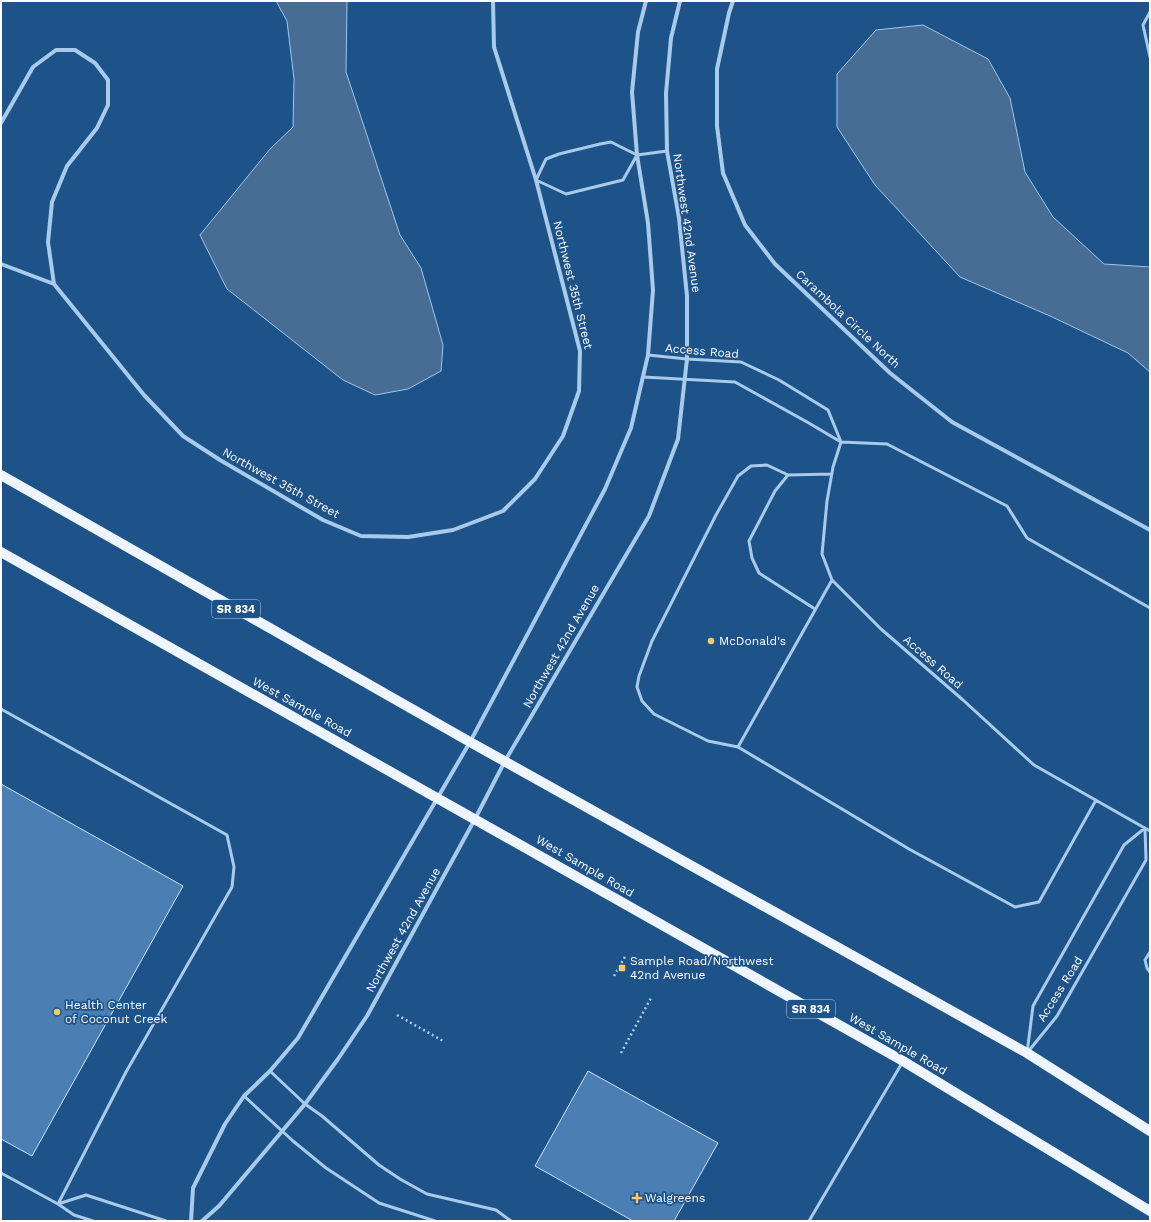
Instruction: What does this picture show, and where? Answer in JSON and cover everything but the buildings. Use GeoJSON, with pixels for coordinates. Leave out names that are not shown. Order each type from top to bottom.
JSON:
{"type":"FeatureCollection","features":[{"type":"Feature","properties":{"kind":"main road","name":"SR 834"},"geometry":{"type":"LineString","coordinates":[[1,475],[470,742],[1027,1053],[1150,1130]]}},
{"type":"Feature","properties":{"kind":"main road","name":"West Sample Road"},"geometry":{"type":"LineString","coordinates":[[1,552],[903,1061],[1150,1211]]}},
{"type":"Feature","properties":{"kind":"street","name":"Northwest 35th Street"},"geometry":{"type":"LineString","coordinates":[[54,284],[144,395],[184,436],[220,460],[323,520],[361,536],[408,537],[453,530],[503,511],[535,479],[563,436],[579,390],[580,350],[536,180],[494,48],[494,1]]}},
{"type":"Feature","properties":{"kind":"street"},"geometry":{"type":"LineString","coordinates":[[191,1221],[193,1188],[225,1124],[244,1096],[270,1071],[298,1038],[470,742],[605,489],[631,428],[648,355],[653,290],[648,223],[638,155],[632,92],[638,32],[646,1]]}},
{"type":"Feature","properties":{"kind":"street","name":"Northwest 42nd Avenue"},"geometry":{"type":"LineString","coordinates":[[202,1221],[219,1206],[305,1104],[367,1016],[475,819],[505,761],[649,516],[678,439],[688,359],[688,296],[678,218],[667,151],[666,93],[671,38],[680,1]]}},
{"type":"Feature","properties":{"kind":"street","name":"Carambola Circle North"},"geometry":{"type":"LineString","coordinates":[[734,1],[729,13],[717,69],[717,126],[723,173],[745,225],[775,264],[890,373],[952,422],[1150,530]]}},
{"type":"Feature","properties":{"kind":"street"},"geometry":{"type":"LineString","coordinates":[[1,123],[33,67],[56,50],[75,50],[95,63],[108,80],[108,105],[96,128],[67,166],[52,202],[48,242],[54,284],[1,264]]}},
{"type":"Feature","properties":{"kind":"lane"},"geometry":{"type":"LineString","coordinates":[[1150,12],[1143,26],[1150,57]]}},
{"type":"Feature","properties":{"kind":"lane"},"geometry":{"type":"LineString","coordinates":[[638,155],[623,180],[566,194],[536,180],[546,159],[600,144],[611,142],[638,155],[667,151]]}},
{"type":"Feature","properties":{"kind":"lane","name":"Access Road"},"geometry":{"type":"LineString","coordinates":[[648,355],[741,362],[780,380],[828,410],[841,442],[832,474],[827,501],[822,554],[832,580],[881,629],[963,700],[1034,765],[1150,831]]}},
{"type":"Feature","properties":{"kind":"lane"},"geometry":{"type":"LineString","coordinates":[[643,377],[735,382],[841,442],[887,444],[1007,506],[1027,538],[1150,608]]}},
{"type":"Feature","properties":{"kind":"lane"},"geometry":{"type":"LineString","coordinates":[[832,474],[788,475],[767,465],[751,466],[738,476],[716,515],[652,641],[639,676],[637,687],[642,701],[654,714],[708,741],[738,747],[909,849],[1015,907],[1039,902],[1096,800]]}},
{"type":"Feature","properties":{"kind":"lane"},"geometry":{"type":"LineString","coordinates":[[788,475],[775,492],[749,540],[752,558],[759,573],[816,610]]}},
{"type":"Feature","properties":{"kind":"lane"},"geometry":{"type":"LineString","coordinates":[[738,747],[832,580]]}},
{"type":"Feature","properties":{"kind":"lane"},"geometry":{"type":"LineString","coordinates":[[1,709],[227,836],[234,867],[232,887],[126,1072],[58,1204]]}},
{"type":"Feature","properties":{"kind":"lane","name":"Access Road"},"geometry":{"type":"LineString","coordinates":[[1027,1053],[1033,1006],[1124,845],[1145,828]]}},
{"type":"Feature","properties":{"kind":"lane","name":"Access Road"},"geometry":{"type":"LineString","coordinates":[[1027,1053],[1057,1016],[1146,860],[1145,828]]}},
{"type":"Feature","properties":{"kind":"lane"},"geometry":{"type":"LineString","coordinates":[[1150,952],[1145,960],[1147,968],[1150,972]]}},
{"type":"Feature","properties":{"kind":"lane"},"geometry":{"type":"LineString","coordinates":[[809,1221],[903,1061]]}},
{"type":"Feature","properties":{"kind":"lane"},"geometry":{"type":"LineString","coordinates":[[270,1071],[305,1104],[322,1116],[380,1165],[400,1179],[427,1194],[496,1210],[511,1221]]}},
{"type":"Feature","properties":{"kind":"lane"},"geometry":{"type":"LineString","coordinates":[[244,1096],[293,1141],[326,1168],[379,1203],[435,1221]]}},
{"type":"Feature","properties":{"kind":"lane"},"geometry":{"type":"LineString","coordinates":[[1,1173],[58,1204],[74,1215],[93,1221]]}},
{"type":"Feature","properties":{"kind":"lane"},"geometry":{"type":"LineString","coordinates":[[58,1204],[86,1195],[166,1221]]}},
{"type":"Feature","properties":{"kind":"path"},"geometry":{"type":"LineString","coordinates":[[614,976],[626,955]]}},
{"type":"Feature","properties":{"kind":"path"},"geometry":{"type":"LineString","coordinates":[[621,1053],[651,998]]}},
{"type":"Feature","properties":{"kind":"path"},"geometry":{"type":"LineString","coordinates":[[397,1015],[445,1042]]}},
{"type":"Feature","properties":{"kind":"water"},"geometry":{"type":"Polygon","coordinates":[[[276,1],[347,1],[346,72],[400,235],[421,268],[443,345],[441,371],[408,389],[375,395],[343,380],[227,289],[200,235],[270,149],[293,127],[294,79],[287,21],[276,1]]]}},
{"type":"Feature","properties":{"kind":"water"},"geometry":{"type":"Polygon","coordinates":[[[923,25],[988,59],[1010,98],[1025,172],[1053,217],[1104,264],[1150,267],[1150,372],[1128,353],[1050,316],[960,277],[875,185],[837,127],[837,74],[876,30],[923,25]]]}},
{"type":"Feature","properties":{"kind":"place","name":"McDonald's"},"geometry":{"type":"Point","coordinates":[711,641]}},
{"type":"Feature","properties":{"kind":"place","name":"Sample Road/Northwest 42nd Avenue"},"geometry":{"type":"Point","coordinates":[622,968]}},
{"type":"Feature","properties":{"kind":"place","name":"Health Center of Coconut Creek"},"geometry":{"type":"Point","coordinates":[57,1012]}},
{"type":"Feature","properties":{"kind":"place","name":"Walgreens"},"geometry":{"type":"Point","coordinates":[637,1198]}}]}
